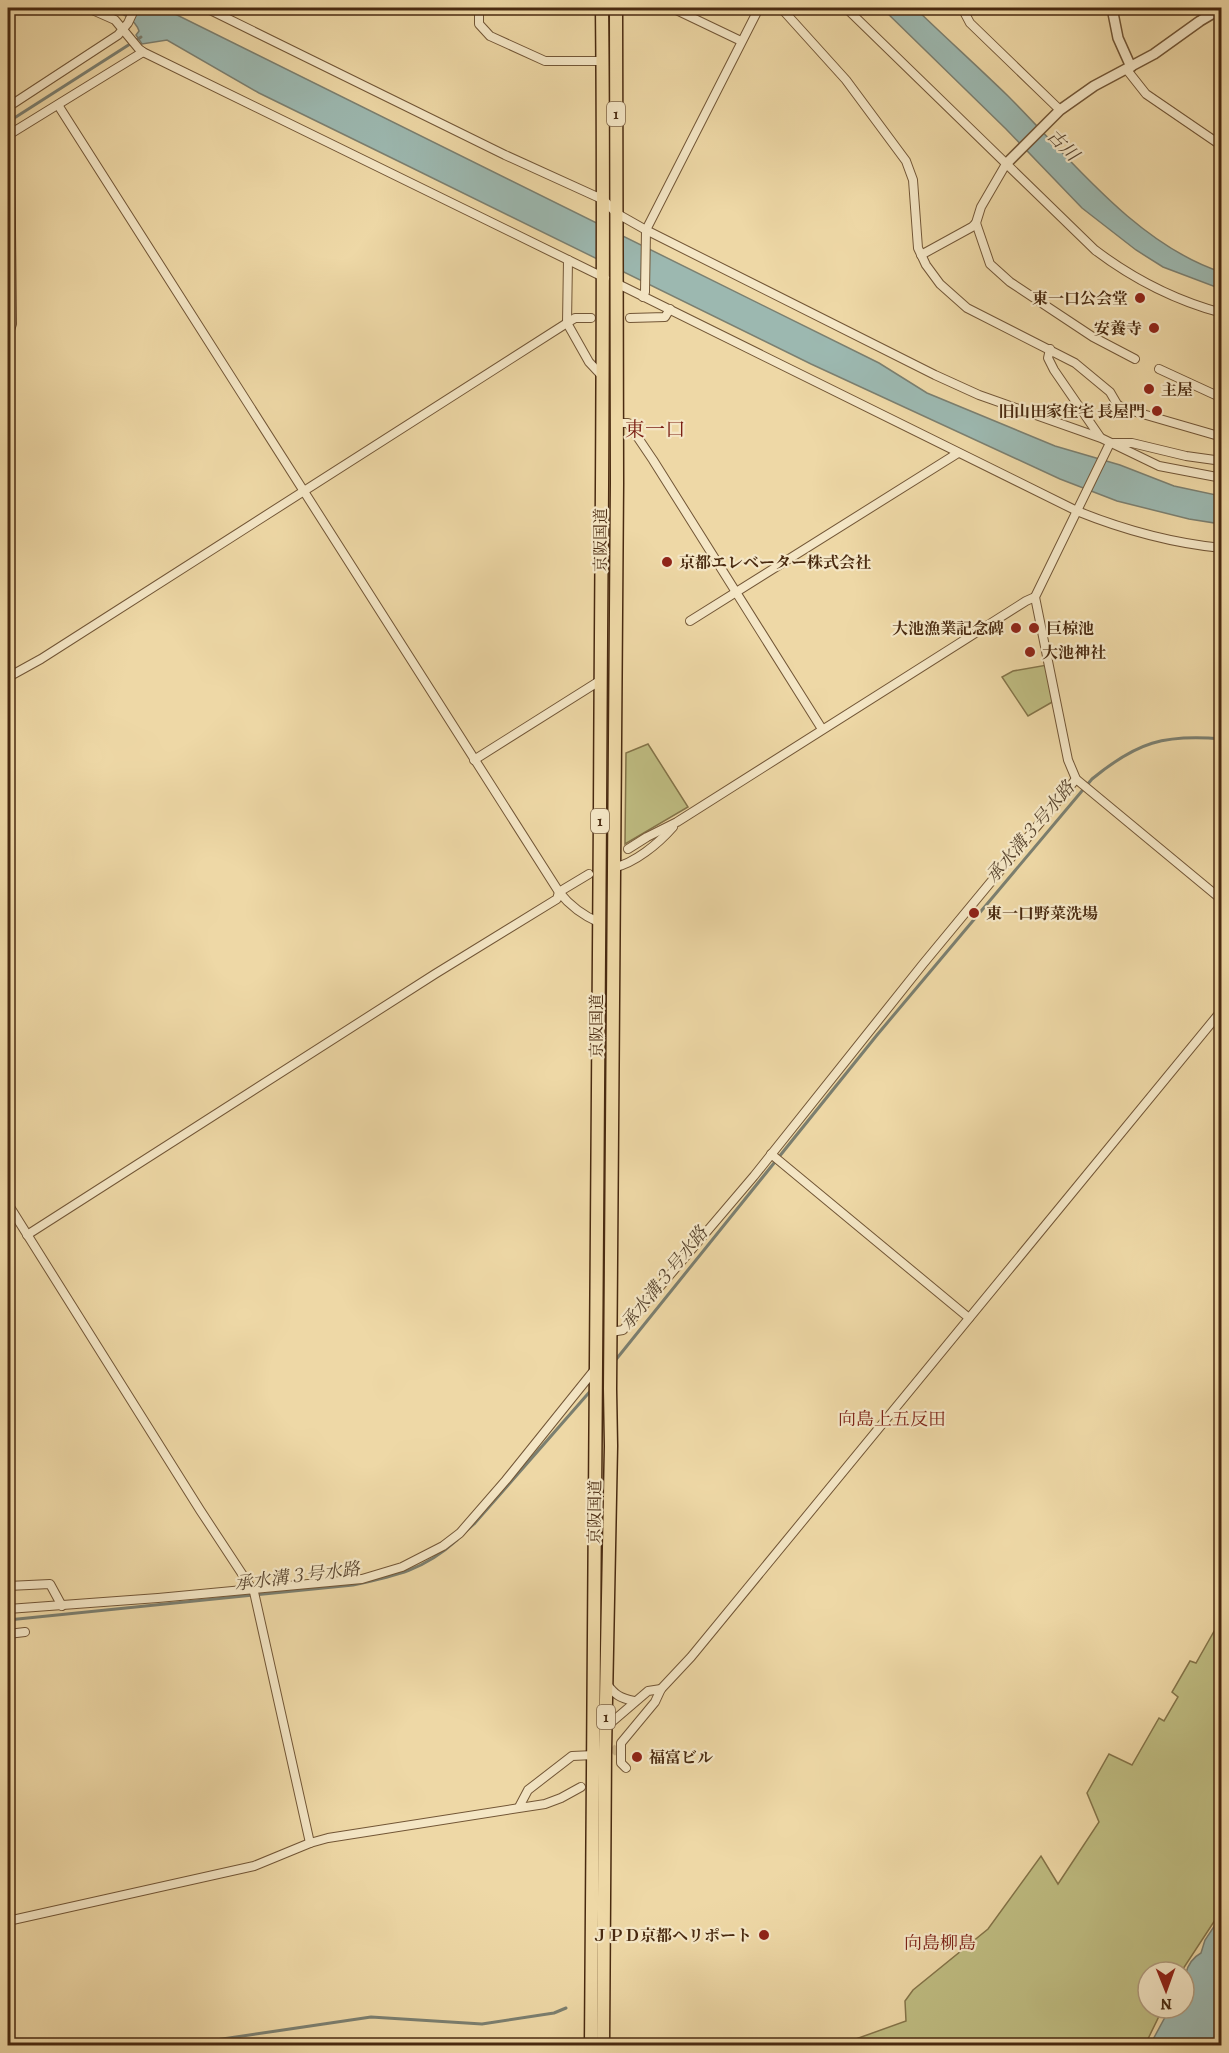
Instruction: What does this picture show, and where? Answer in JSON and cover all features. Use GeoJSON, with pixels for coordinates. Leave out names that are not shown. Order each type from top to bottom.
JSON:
{"type":"FeatureCollection","features":[{"type":"Feature","properties":{"kind":"highway","name":"京阪国道"},"geometry":{"type":"LineString","coordinates":[[602,8],[604,200],[612,216]]}},
{"type":"Feature","properties":{"kind":"highway","name":"京阪国道"},"geometry":{"type":"LineString","coordinates":[[591,2046],[598,1401],[603,377],[610,278],[616,8]]}},
{"type":"Feature","properties":{"kind":"highway","name":"京阪国道"},"geometry":{"type":"LineString","coordinates":[[603,2046],[611,1446],[617,423],[610,278]]}},
{"type":"Feature","properties":{"kind":"street"},"geometry":{"type":"LineString","coordinates":[[88,8],[115,20],[126,28],[141,50],[568,260],[610,278],[958,453],[1109,524],[1156,537],[1221,548]]}},
{"type":"Feature","properties":{"kind":"street"},"geometry":{"type":"LineString","coordinates":[[8,107],[126,28],[135,8]]}},
{"type":"Feature","properties":{"kind":"street"},"geometry":{"type":"LineString","coordinates":[[206,8],[505,155],[604,200]]}},
{"type":"Feature","properties":{"kind":"street"},"geometry":{"type":"LineString","coordinates":[[479,8],[479,24],[490,36],[545,61],[603,62]]}},
{"type":"Feature","properties":{"kind":"street"},"geometry":{"type":"LineString","coordinates":[[672,8],[741,41]]}},
{"type":"Feature","properties":{"kind":"street"},"geometry":{"type":"LineString","coordinates":[[644,295],[646,233],[759,8]]}},
{"type":"Feature","properties":{"kind":"street"},"geometry":{"type":"LineString","coordinates":[[781,8],[846,80],[906,161],[913,180],[916,240],[921,255],[939,284],[968,308],[1075,363],[1110,392],[1122,408],[1221,437]]}},
{"type":"Feature","properties":{"kind":"street"},"geometry":{"type":"LineString","coordinates":[[846,8],[1009,162],[1095,250],[1114,264],[1175,296],[1221,313]]}},
{"type":"Feature","properties":{"kind":"street"},"geometry":{"type":"LineString","coordinates":[[962,8],[970,22],[1058,112]]}},
{"type":"Feature","properties":{"kind":"street"},"geometry":{"type":"LineString","coordinates":[[1112,8],[1118,38],[1129,68],[1146,94],[1221,146]]}},
{"type":"Feature","properties":{"kind":"street"},"geometry":{"type":"LineString","coordinates":[[1135,359],[1093,337],[1000,275],[990,264],[976,223],[981,207],[1009,162],[1058,112],[1094,86],[1154,54],[1221,8]]}},
{"type":"Feature","properties":{"kind":"street"},"geometry":{"type":"LineString","coordinates":[[8,336],[12,324],[9,131],[57,105],[141,50]]}},
{"type":"Feature","properties":{"kind":"street"},"geometry":{"type":"LineString","coordinates":[[57,105],[559,892],[567,902],[600,923]]}},
{"type":"Feature","properties":{"kind":"street"},"geometry":{"type":"LineString","coordinates":[[612,216],[970,391],[1101,438]]}},
{"type":"Feature","properties":{"kind":"street"},"geometry":{"type":"LineString","coordinates":[[921,255],[976,223]]}},
{"type":"Feature","properties":{"kind":"street"},"geometry":{"type":"LineString","coordinates":[[568,260],[567,323],[589,362],[603,377]]}},
{"type":"Feature","properties":{"kind":"street"},"geometry":{"type":"LineString","coordinates":[[630,318],[665,317],[670,309]]}},
{"type":"Feature","properties":{"kind":"street"},"geometry":{"type":"LineString","coordinates":[[8,675],[12,675],[40,658],[575,318],[591,318]]}},
{"type":"Feature","properties":{"kind":"street"},"geometry":{"type":"LineString","coordinates":[[1050,349],[1048,358],[1054,370],[1108,446],[1160,466],[1221,478]]}},
{"type":"Feature","properties":{"kind":"street"},"geometry":{"type":"LineString","coordinates":[[1159,369],[1221,398]]}},
{"type":"Feature","properties":{"kind":"street"},"geometry":{"type":"LineString","coordinates":[[617,423],[628,423],[653,460],[822,729]]}},
{"type":"Feature","properties":{"kind":"street"},"geometry":{"type":"LineString","coordinates":[[1108,446],[1132,443],[1186,456],[1221,461]]}},
{"type":"Feature","properties":{"kind":"street"},"geometry":{"type":"LineString","coordinates":[[628,849],[677,822],[1006,613],[1035,597],[1108,446]]}},
{"type":"Feature","properties":{"kind":"street"},"geometry":{"type":"LineString","coordinates":[[690,621],[958,453]]}},
{"type":"Feature","properties":{"kind":"street"},"geometry":{"type":"LineString","coordinates":[[1035,597],[1071,771],[1078,781],[1221,900]]}},
{"type":"Feature","properties":{"kind":"street"},"geometry":{"type":"LineString","coordinates":[[474,760],[601,681]]}},
{"type":"Feature","properties":{"kind":"street"},"geometry":{"type":"LineString","coordinates":[[611,1332],[623,1330],[772,1156],[923,964],[1078,781]]}},
{"type":"Feature","properties":{"kind":"street"},"geometry":{"type":"LineString","coordinates":[[613,868],[625,866],[662,838],[677,822]]}},
{"type":"Feature","properties":{"kind":"street"},"geometry":{"type":"LineString","coordinates":[[27,1235],[435,974],[557,899],[559,892],[589,874]]}},
{"type":"Feature","properties":{"kind":"street"},"geometry":{"type":"LineString","coordinates":[[626,1768],[621,1762],[621,1743],[655,1702],[661,1689],[691,1657],[1221,1010]]}},
{"type":"Feature","properties":{"kind":"street"},"geometry":{"type":"LineString","coordinates":[[772,1156],[969,1318]]}},
{"type":"Feature","properties":{"kind":"street"},"geometry":{"type":"LineString","coordinates":[[9,1209],[253,1591],[310,1843]]}},
{"type":"Feature","properties":{"kind":"street"},"geometry":{"type":"LineString","coordinates":[[8,1609],[253,1591],[362,1579],[402,1567],[444,1546],[460,1533],[598,1367]]}},
{"type":"Feature","properties":{"kind":"street"},"geometry":{"type":"LineString","coordinates":[[8,1586],[51,1584],[62,1606]]}},
{"type":"Feature","properties":{"kind":"street"},"geometry":{"type":"LineString","coordinates":[[8,1634],[25,1632]]}},
{"type":"Feature","properties":{"kind":"street"},"geometry":{"type":"LineString","coordinates":[[607,1684],[614,1694],[634,1701]]}},
{"type":"Feature","properties":{"kind":"street"},"geometry":{"type":"LineString","coordinates":[[606,1727],[648,1691],[661,1689]]}},
{"type":"Feature","properties":{"kind":"street"},"geometry":{"type":"LineString","coordinates":[[519,1807],[528,1790],[572,1756],[594,1755]]}},
{"type":"Feature","properties":{"kind":"street"},"geometry":{"type":"LineString","coordinates":[[8,1921],[254,1866],[310,1843],[381,1829],[546,1804],[581,1786]]}},
{"type":"Feature","properties":{"kind":"shaded area"},"geometry":{"type":"Polygon","coordinates":[[[1047,665],[1054,701],[1028,716],[1002,677],[1013,671],[1047,665]]]}},
{"type":"Feature","properties":{"kind":"shaded area"},"geometry":{"type":"Polygon","coordinates":[[[648,744],[688,807],[625,844],[626,753],[648,744]]]}},
{"type":"Feature","properties":{"kind":"shaded area"},"geometry":{"type":"Polygon","coordinates":[[[1221,1619],[1221,1911],[1189,1960],[1136,1960],[1136,2020],[1157,2020],[1145,2045],[839,2045],[906,2021],[905,2001],[913,1990],[988,1929],[1041,1856],[1058,1884],[1099,1822],[1087,1793],[1109,1754],[1132,1765],[1159,1718],[1164,1721],[1178,1697],[1172,1692],[1190,1661],[1196,1663],[1221,1619]]]}},
{"type":"Feature","properties":{"kind":"water"},"geometry":{"type":"Polygon","coordinates":[[[110,8],[163,8],[879,363],[927,393],[1055,446],[1120,465],[1174,486],[1221,496],[1221,524],[1189,519],[1117,501],[1060,479],[811,364],[259,93],[167,40],[142,44],[136,35],[139,31],[134,23],[110,8]]]}},
{"type":"Feature","properties":{"kind":"water"},"geometry":{"type":"Polygon","coordinates":[[[882,8],[915,8],[1008,96],[1106,197],[1161,241],[1190,259],[1221,272],[1221,289],[1163,267],[1136,250],[1082,208],[1006,129],[882,8]]]}},
{"type":"Feature","properties":{"kind":"water"},"geometry":{"type":"Polygon","coordinates":[[[1221,1916],[1221,2045],[1150,2045],[1164,2020],[1196,2020],[1196,1960],[1193,1960],[1201,1953],[1205,1940],[1221,1916]]]}},
{"type":"Feature","properties":{"kind":"waterway"},"geometry":{"type":"LineString","coordinates":[[8,122],[141,37]]}},
{"type":"Feature","properties":{"kind":"waterway","name":"承水溝３号水路"},"geometry":{"type":"LineString","coordinates":[[614,1362],[877,1035],[1092,779],[1123,756],[1152,743],[1184,738],[1222,739]]}},
{"type":"Feature","properties":{"kind":"waterway","name":"承水溝３号水路"},"geometry":{"type":"LineString","coordinates":[[464,1533],[593,1388]]}},
{"type":"Feature","properties":{"kind":"waterway","name":"承水溝３号水路"},"geometry":{"type":"LineString","coordinates":[[8,1620],[353,1585],[421,1565],[457,1540]]}},
{"type":"Feature","properties":{"kind":"waterway"},"geometry":{"type":"LineString","coordinates":[[175,2046],[371,2017],[482,2024],[554,2013],[566,2008]]}},
{"type":"Feature","properties":{"kind":"tunnel"},"geometry":{"type":"LineString","coordinates":[[604,1762],[621,1743]]}},
{"type":"Feature","properties":{"kind":"place","name":"東一口公会堂"},"geometry":{"type":"Point","coordinates":[1140,298]}},
{"type":"Feature","properties":{"kind":"place","name":"安養寺"},"geometry":{"type":"Point","coordinates":[1154,328]}},
{"type":"Feature","properties":{"kind":"place","name":"主屋"},"geometry":{"type":"Point","coordinates":[1149,389]}},
{"type":"Feature","properties":{"kind":"place","name":"旧山田家住宅 長屋門"},"geometry":{"type":"Point","coordinates":[1157,411]}},
{"type":"Feature","properties":{"kind":"place","name":"京都エレベーター株式会社"},"geometry":{"type":"Point","coordinates":[667,562]}},
{"type":"Feature","properties":{"kind":"place","name":"大池漁業記念碑"},"geometry":{"type":"Point","coordinates":[1016,628]}},
{"type":"Feature","properties":{"kind":"place","name":"巨椋池"},"geometry":{"type":"Point","coordinates":[1034,628]}},
{"type":"Feature","properties":{"kind":"place","name":"大池神社"},"geometry":{"type":"Point","coordinates":[1030,652]}},
{"type":"Feature","properties":{"kind":"place","name":"東一口野菜洗場"},"geometry":{"type":"Point","coordinates":[974,913]}},
{"type":"Feature","properties":{"kind":"place","name":"福富ビル"},"geometry":{"type":"Point","coordinates":[637,1757]}},
{"type":"Feature","properties":{"kind":"place","name":"ＪＰＤ京都ヘリポート"},"geometry":{"type":"Point","coordinates":[764,1935]}},
{"type":"Feature","properties":{"kind":"district","name":"東一口"},"geometry":{"type":"Point","coordinates":[655,429]}},
{"type":"Feature","properties":{"kind":"district","name":"向島上五反田"},"geometry":{"type":"Point","coordinates":[892,1419]}},
{"type":"Feature","properties":{"kind":"district","name":"向島柳島"},"geometry":{"type":"Point","coordinates":[940,1943]}},
{"type":"Feature","properties":{"kind":"water label","name":"古川"},"geometry":{"type":"Point","coordinates":[1063,145]}}]}
